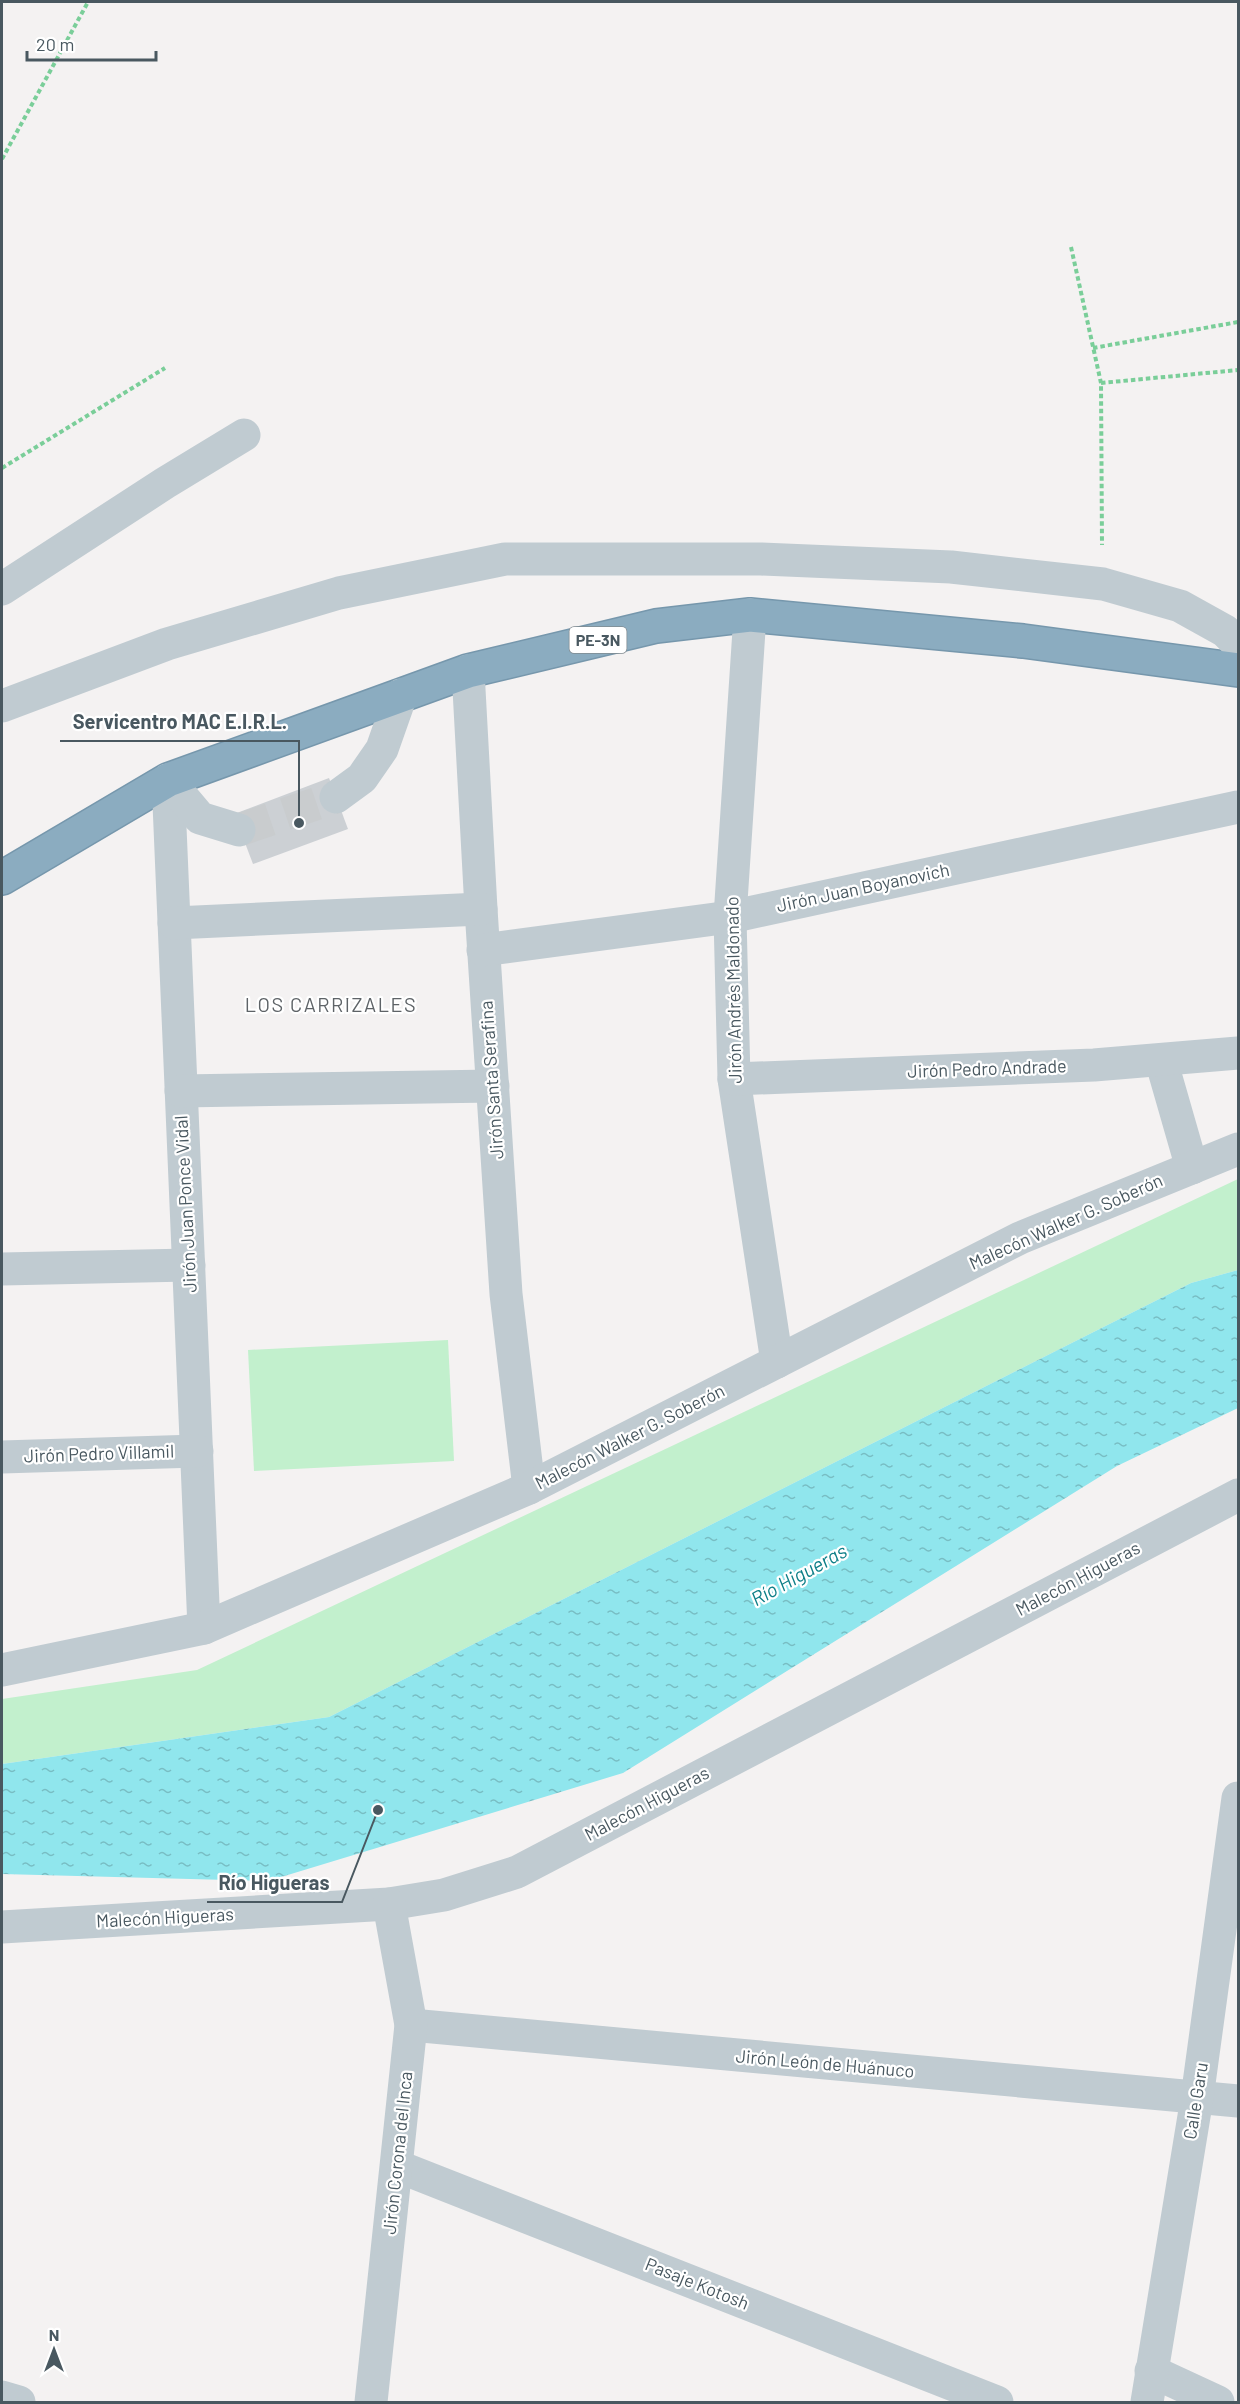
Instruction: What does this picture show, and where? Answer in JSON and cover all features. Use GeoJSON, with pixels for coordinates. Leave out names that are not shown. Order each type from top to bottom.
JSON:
{"type":"FeatureCollection","features":[{"type":"Feature","properties":{"kind":"highway","name":"PE-3N"},"geometry":{"type":"LineString","coordinates":[[2,878],[168,780],[468,671],[656,626],[750,615],[1023,641],[1239,670]]}},
{"type":"Feature","properties":{"kind":"street"},"geometry":{"type":"LineString","coordinates":[[2,589],[165,483],[244,435]]}},
{"type":"Feature","properties":{"kind":"street"},"geometry":{"type":"LineString","coordinates":[[2,706],[167,644],[328,596],[505,559],[761,559],[939,567],[1103,584],[1180,606],[1225,631],[1239,644]]}},
{"type":"Feature","properties":{"kind":"street","name":"Jirón Andrés Maldonado"},"geometry":{"type":"LineString","coordinates":[[750,615],[730,917],[734,1079],[777,1362]]}},
{"type":"Feature","properties":{"kind":"street","name":"Jirón Santa Serafina"},"geometry":{"type":"LineString","coordinates":[[468,671],[480,909],[506,1294],[529,1488]]}},
{"type":"Feature","properties":{"kind":"street"},"geometry":{"type":"LineString","coordinates":[[336,797],[362,778],[382,749],[401,695]]}},
{"type":"Feature","properties":{"kind":"street"},"geometry":{"type":"LineString","coordinates":[[168,780],[200,818],[239,830]]}},
{"type":"Feature","properties":{"kind":"street","name":"Jirón Juan Ponce Vidal"},"geometry":{"type":"LineString","coordinates":[[168,780],[204,1628]]}},
{"type":"Feature","properties":{"kind":"street","name":"Jirón Juan Boyanovich"},"geometry":{"type":"LineString","coordinates":[[483,950],[730,917],[1239,807]]}},
{"type":"Feature","properties":{"kind":"street"},"geometry":{"type":"LineString","coordinates":[[174,923],[480,909]]}},
{"type":"Feature","properties":{"kind":"street","name":"Jirón Pedro Andrade"},"geometry":{"type":"LineString","coordinates":[[734,1079],[1094,1065],[1239,1053]]}},
{"type":"Feature","properties":{"kind":"street"},"geometry":{"type":"LineString","coordinates":[[1161,1060],[1192,1168]]}},
{"type":"Feature","properties":{"kind":"street"},"geometry":{"type":"LineString","coordinates":[[182,1091],[493,1086]]}},
{"type":"Feature","properties":{"kind":"street","name":"Malecón Walker G. Soberón"},"geometry":{"type":"LineString","coordinates":[[2,1670],[204,1628],[529,1488],[1020,1238],[1239,1149]]}},
{"type":"Feature","properties":{"kind":"street"},"geometry":{"type":"LineString","coordinates":[[2,1269],[189,1265]]}},
{"type":"Feature","properties":{"kind":"street","name":"Jirón Pedro Villamil"},"geometry":{"type":"LineString","coordinates":[[2,1457],[197,1451]]}},
{"type":"Feature","properties":{"kind":"street","name":"Malecón Higueras"},"geometry":{"type":"LineString","coordinates":[[2,1927],[389,1904],[444,1895],[517,1872],[1239,1495]]}},
{"type":"Feature","properties":{"kind":"street","name":"Calle Garu"},"geometry":{"type":"LineString","coordinates":[[1149,2387],[1197,2098],[1239,1798]]}},
{"type":"Feature","properties":{"kind":"street","name":"Jirón Corona del Inca"},"geometry":{"type":"LineString","coordinates":[[371,2403],[411,2025],[389,1904]]}},
{"type":"Feature","properties":{"kind":"street","name":"Jirón León de Huánuco"},"geometry":{"type":"LineString","coordinates":[[411,2025],[1239,2102]]}},
{"type":"Feature","properties":{"kind":"street","name":"Pasaje Kotosh"},"geometry":{"type":"LineString","coordinates":[[397,2166],[997,2403]]}},
{"type":"Feature","properties":{"kind":"street"},"geometry":{"type":"LineString","coordinates":[[1149,2387],[1218,2403]]}},
{"type":"Feature","properties":{"kind":"street"},"geometry":{"type":"LineString","coordinates":[[2,2397],[19,2403]]}},
{"type":"Feature","properties":{"kind":"path"},"geometry":{"type":"LineString","coordinates":[[2,159],[88,2]]}},
{"type":"Feature","properties":{"kind":"path"},"geometry":{"type":"LineString","coordinates":[[1071,247],[1101,383],[1103,584]]}},
{"type":"Feature","properties":{"kind":"path"},"geometry":{"type":"LineString","coordinates":[[1093,348],[1239,322]]}},
{"type":"Feature","properties":{"kind":"path"},"geometry":{"type":"LineString","coordinates":[[2,468],[165,368]]}},
{"type":"Feature","properties":{"kind":"path"},"geometry":{"type":"LineString","coordinates":[[1101,383],[1239,370]]}},
{"type":"Feature","properties":{"kind":"green space"},"geometry":{"type":"Polygon","coordinates":[[[1238,1179],[1238,1270],[1191,1283],[329,1717],[2,1764],[2,1699],[197,1670],[1238,1179]]]}},
{"type":"Feature","properties":{"kind":"green space"},"geometry":{"type":"Polygon","coordinates":[[[448,1340],[454,1461],[254,1471],[248,1350],[448,1340]]]}},
{"type":"Feature","properties":{"kind":"water"},"geometry":{"type":"Polygon","coordinates":[[[1238,1270],[1238,1408],[1117,1466],[623,1773],[268,1881],[2,1874],[2,1764],[329,1717],[1191,1283],[1238,1270]]]}},
{"type":"Feature","properties":{"kind":"building"},"geometry":{"type":"Polygon","coordinates":[[[329,778],[348,829],[253,864],[234,814],[329,778]]]}},
{"type":"Feature","properties":{"kind":"tunnel"},"geometry":{"type":"LineString","coordinates":[[239,830],[336,797]]}},
{"type":"Feature","properties":{"kind":"place","name":"Servicentro MAC E.I.R.L."},"geometry":{"type":"Point","coordinates":[299,823]}},
{"type":"Feature","properties":{"kind":"place","name":"Río Higueras"},"geometry":{"type":"Point","coordinates":[378,1810]}},
{"type":"Feature","properties":{"kind":"district","name":"LOS CARRIZALES"},"geometry":{"type":"Point","coordinates":[331,1005]}}]}
